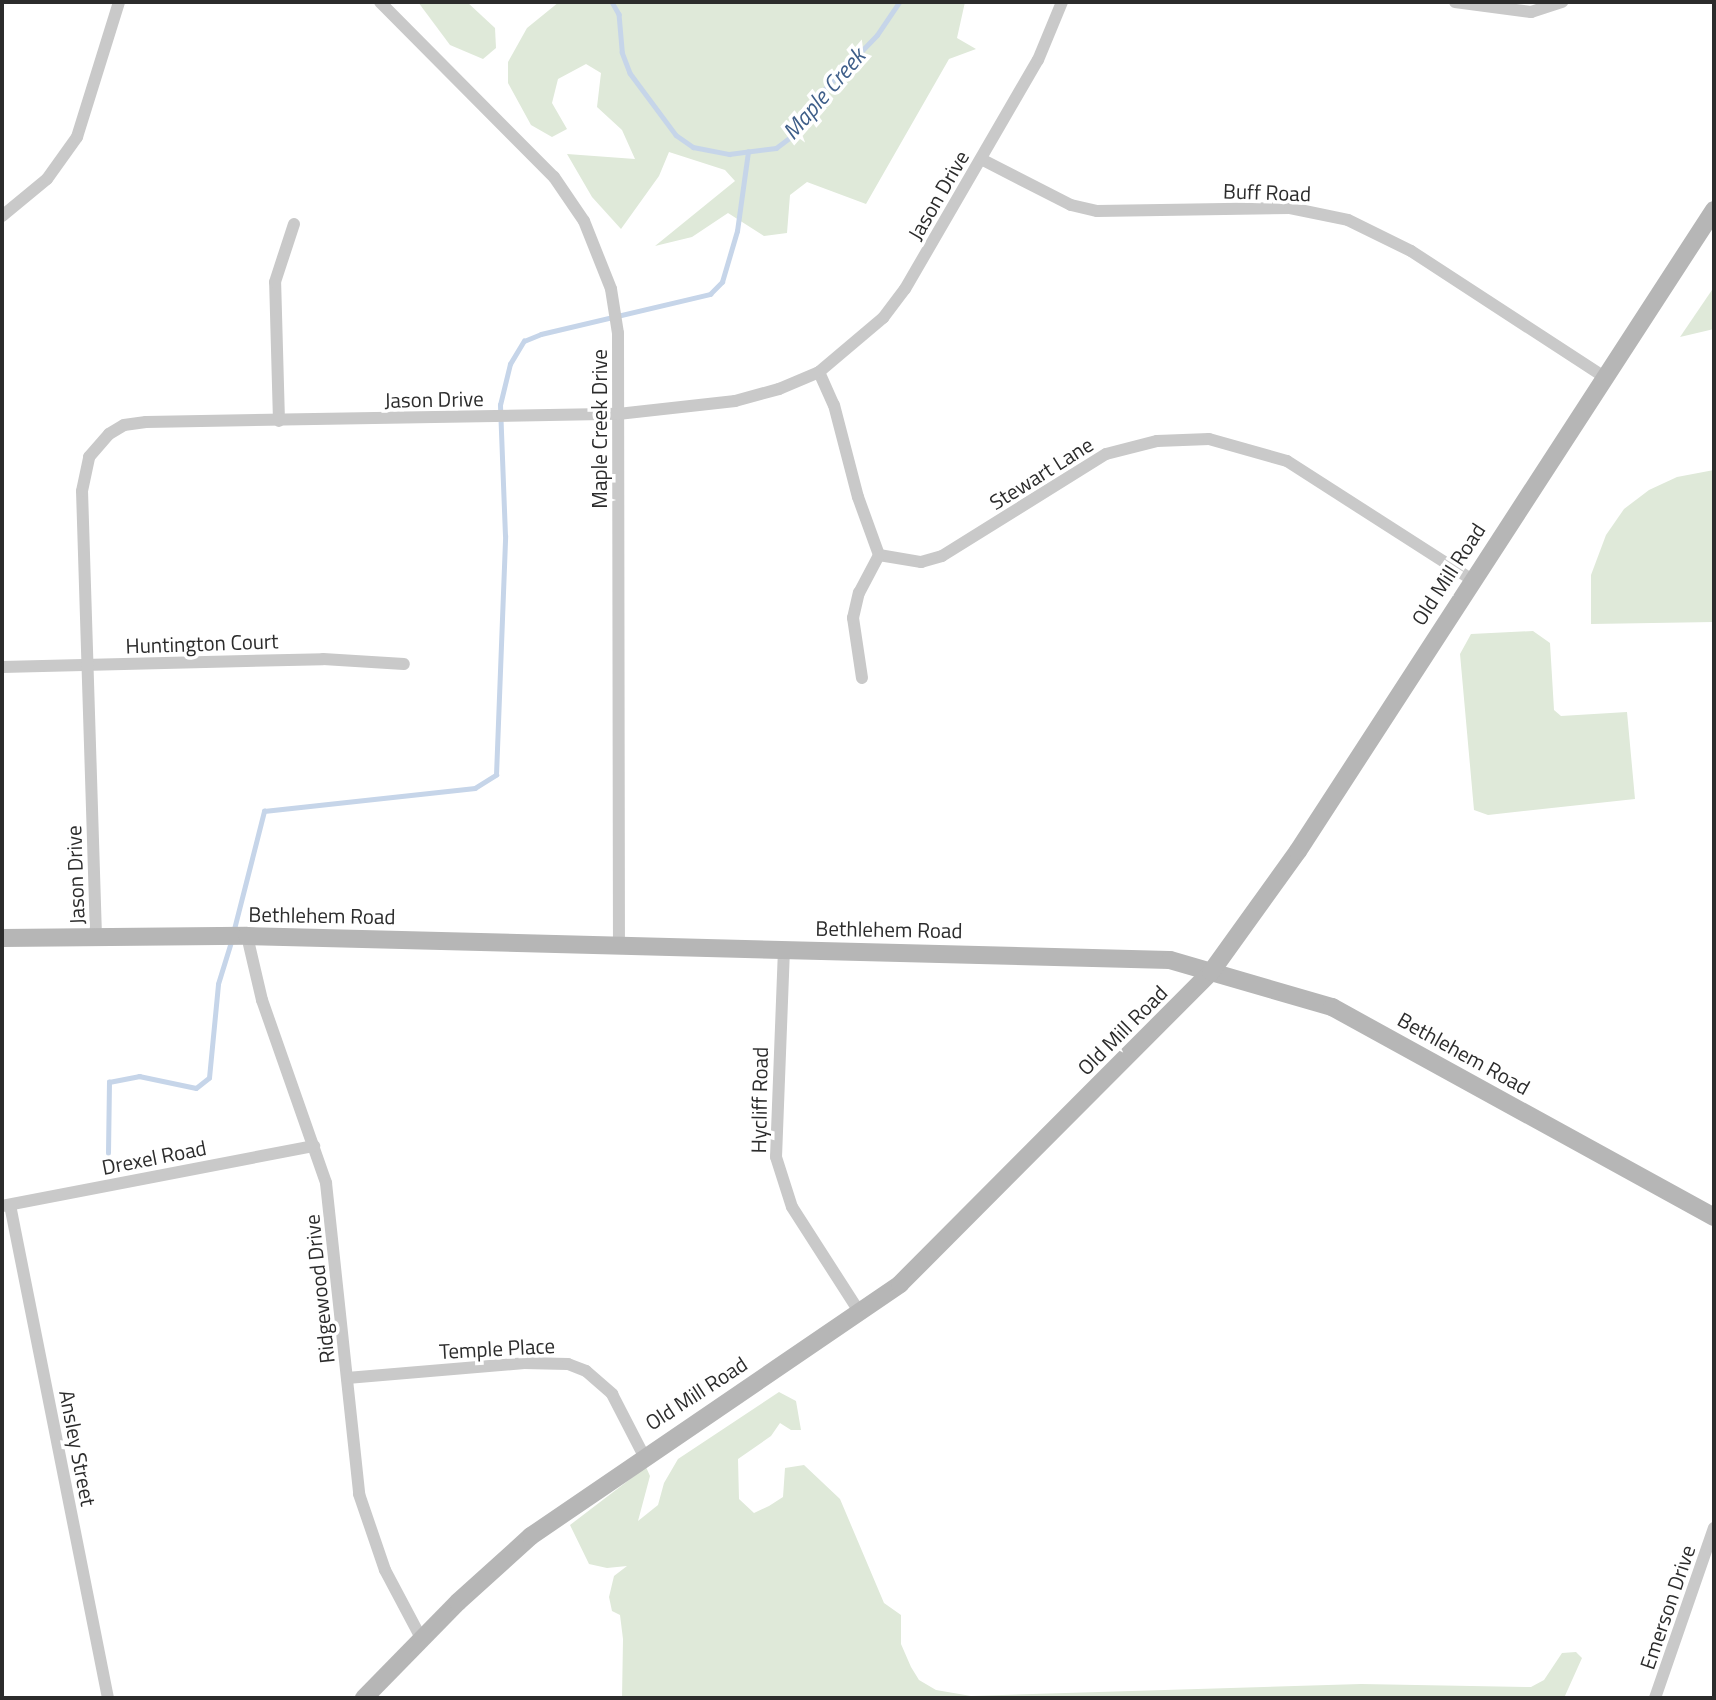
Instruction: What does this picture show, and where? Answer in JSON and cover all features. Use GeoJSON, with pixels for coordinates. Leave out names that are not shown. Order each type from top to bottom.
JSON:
{"type":"FeatureCollection","features":[{"type":"Feature","properties":{"kind":"street"},"geometry":{"type":"LineString","coordinates":[[2,216],[47,179],[76,137],[120,2]]}},
{"type":"Feature","properties":{"kind":"street","name":"Maple Creek Drive"},"geometry":{"type":"LineString","coordinates":[[380,2],[554,177],[584,221],[605,266],[616,309],[619,944]]}},
{"type":"Feature","properties":{"kind":"street","name":"Jason Drive"},"geometry":{"type":"LineString","coordinates":[[96,936],[82,491],[89,457],[109,434],[124,425],[618,414],[735,401],[779,390],[819,372],[883,318],[898,299],[1038,60],[1062,2]]}},
{"type":"Feature","properties":{"kind":"street"},"geometry":{"type":"LineString","coordinates":[[1455,2],[1531,12],[1562,2]]}},
{"type":"Feature","properties":{"kind":"street","name":"Buff Road"},"geometry":{"type":"LineString","coordinates":[[981,159],[1071,205],[1097,211],[1290,208],[1348,220],[1411,251],[1603,376]]}},
{"type":"Feature","properties":{"kind":"street","name":"Old Mill Road"},"geometry":{"type":"LineString","coordinates":[[364,1698],[421,1638],[531,1536],[644,1455],[900,1284],[1211,972],[1298,851],[1603,376],[1714,210]]}},
{"type":"Feature","properties":{"kind":"street"},"geometry":{"type":"LineString","coordinates":[[279,421],[275,282],[294,224]]}},
{"type":"Feature","properties":{"kind":"street"},"geometry":{"type":"LineString","coordinates":[[819,372],[834,405],[858,497],[879,555],[859,593],[853,618],[862,678]]}},
{"type":"Feature","properties":{"kind":"street","name":"Stewart Lane"},"geometry":{"type":"LineString","coordinates":[[879,555],[922,562],[942,556],[1105,454],[1157,441],[1209,439],[1287,461],[1472,579]]}},
{"type":"Feature","properties":{"kind":"street","name":"Huntington Court"},"geometry":{"type":"LineString","coordinates":[[2,667],[323,659],[404,664]]}},
{"type":"Feature","properties":{"kind":"street","name":"Bethlehem Road"},"geometry":{"type":"LineString","coordinates":[[2,937],[247,936],[1170,960],[1332,1007],[1714,1217]]}},
{"type":"Feature","properties":{"kind":"street","name":"Ridgewood Drive"},"geometry":{"type":"LineString","coordinates":[[247,936],[262,1000],[314,1146],[332,1222],[353,1462],[369,1532],[421,1638]]}},
{"type":"Feature","properties":{"kind":"street","name":"Hycliff Road"},"geometry":{"type":"LineString","coordinates":[[785,949],[776,1157],[792,1207],[860,1313]]}},
{"type":"Feature","properties":{"kind":"street","name":"Drexel Road"},"geometry":{"type":"LineString","coordinates":[[6,1205],[314,1146]]}},
{"type":"Feature","properties":{"kind":"street","name":"Ansley Street"},"geometry":{"type":"LineString","coordinates":[[6,1205],[108,1698]]}},
{"type":"Feature","properties":{"kind":"street","name":"Temple Place"},"geometry":{"type":"LineString","coordinates":[[347,1378],[524,1363],[568,1364],[586,1371],[612,1394],[644,1455]]}},
{"type":"Feature","properties":{"kind":"street","name":"Emerson Drive"},"geometry":{"type":"LineString","coordinates":[[1656,1698],[1714,1528]]}},
{"type":"Feature","properties":{"kind":"green space"},"geometry":{"type":"Polygon","coordinates":[[[418,2],[467,2],[495,28],[496,48],[483,59],[450,45],[418,2]]]}},
{"type":"Feature","properties":{"kind":"green space"},"geometry":{"type":"Polygon","coordinates":[[[559,2],[965,2],[957,38],[976,49],[949,59],[866,204],[807,182],[790,195],[787,233],[764,236],[728,213],[692,237],[655,246],[735,181],[725,170],[669,152],[659,176],[621,229],[592,197],[567,154],[635,159],[622,130],[597,107],[601,73],[586,64],[558,79],[552,103],[567,129],[552,137],[531,125],[508,83],[508,62],[527,28],[559,2]]]}},
{"type":"Feature","properties":{"kind":"green space"},"geometry":{"type":"Polygon","coordinates":[[[1714,287],[1714,329],[1680,337],[1714,287]]]}},
{"type":"Feature","properties":{"kind":"green space"},"geometry":{"type":"Polygon","coordinates":[[[1714,470],[1714,622],[1591,624],[1591,575],[1606,535],[1624,509],[1649,490],[1677,477],[1714,470]]]}},
{"type":"Feature","properties":{"kind":"green space"},"geometry":{"type":"Polygon","coordinates":[[[1533,631],[1550,643],[1554,710],[1561,716],[1627,712],[1635,799],[1488,815],[1474,810],[1460,654],[1471,634],[1533,631]]]}},
{"type":"Feature","properties":{"kind":"green space"},"geometry":{"type":"Polygon","coordinates":[[[779,1392],[796,1401],[801,1430],[791,1430],[780,1423],[771,1436],[738,1459],[739,1499],[754,1513],[769,1506],[783,1497],[785,1468],[804,1465],[840,1499],[884,1603],[901,1615],[901,1644],[911,1667],[919,1680],[936,1690],[971,1696],[1361,1684],[1531,1687],[1544,1680],[1562,1653],[1576,1652],[1582,1658],[1564,1698],[622,1698],[623,1639],[620,1615],[612,1611],[609,1597],[614,1576],[627,1566],[607,1568],[589,1564],[570,1525],[646,1467],[650,1476],[638,1521],[658,1505],[664,1483],[678,1459],[779,1392]]]}},
{"type":"Feature","properties":{"kind":"waterway","name":"Maple Creek"},"geometry":{"type":"LineString","coordinates":[[612,2],[619,14],[622,52],[630,73],[676,135],[693,147],[729,154],[776,148],[797,132],[822,92],[877,35],[899,2]]}},
{"type":"Feature","properties":{"kind":"waterway"},"geometry":{"type":"LineString","coordinates":[[233,933],[264,811],[475,788],[496,775],[505,536],[500,405],[510,364],[524,341],[541,334],[710,294],[722,282],[737,231],[748,152]]}},
{"type":"Feature","properties":{"kind":"waterway"},"geometry":{"type":"LineString","coordinates":[[108,1153],[109,1082],[139,1076],[196,1088],[209,1078],[218,984],[231,942]]}}]}
